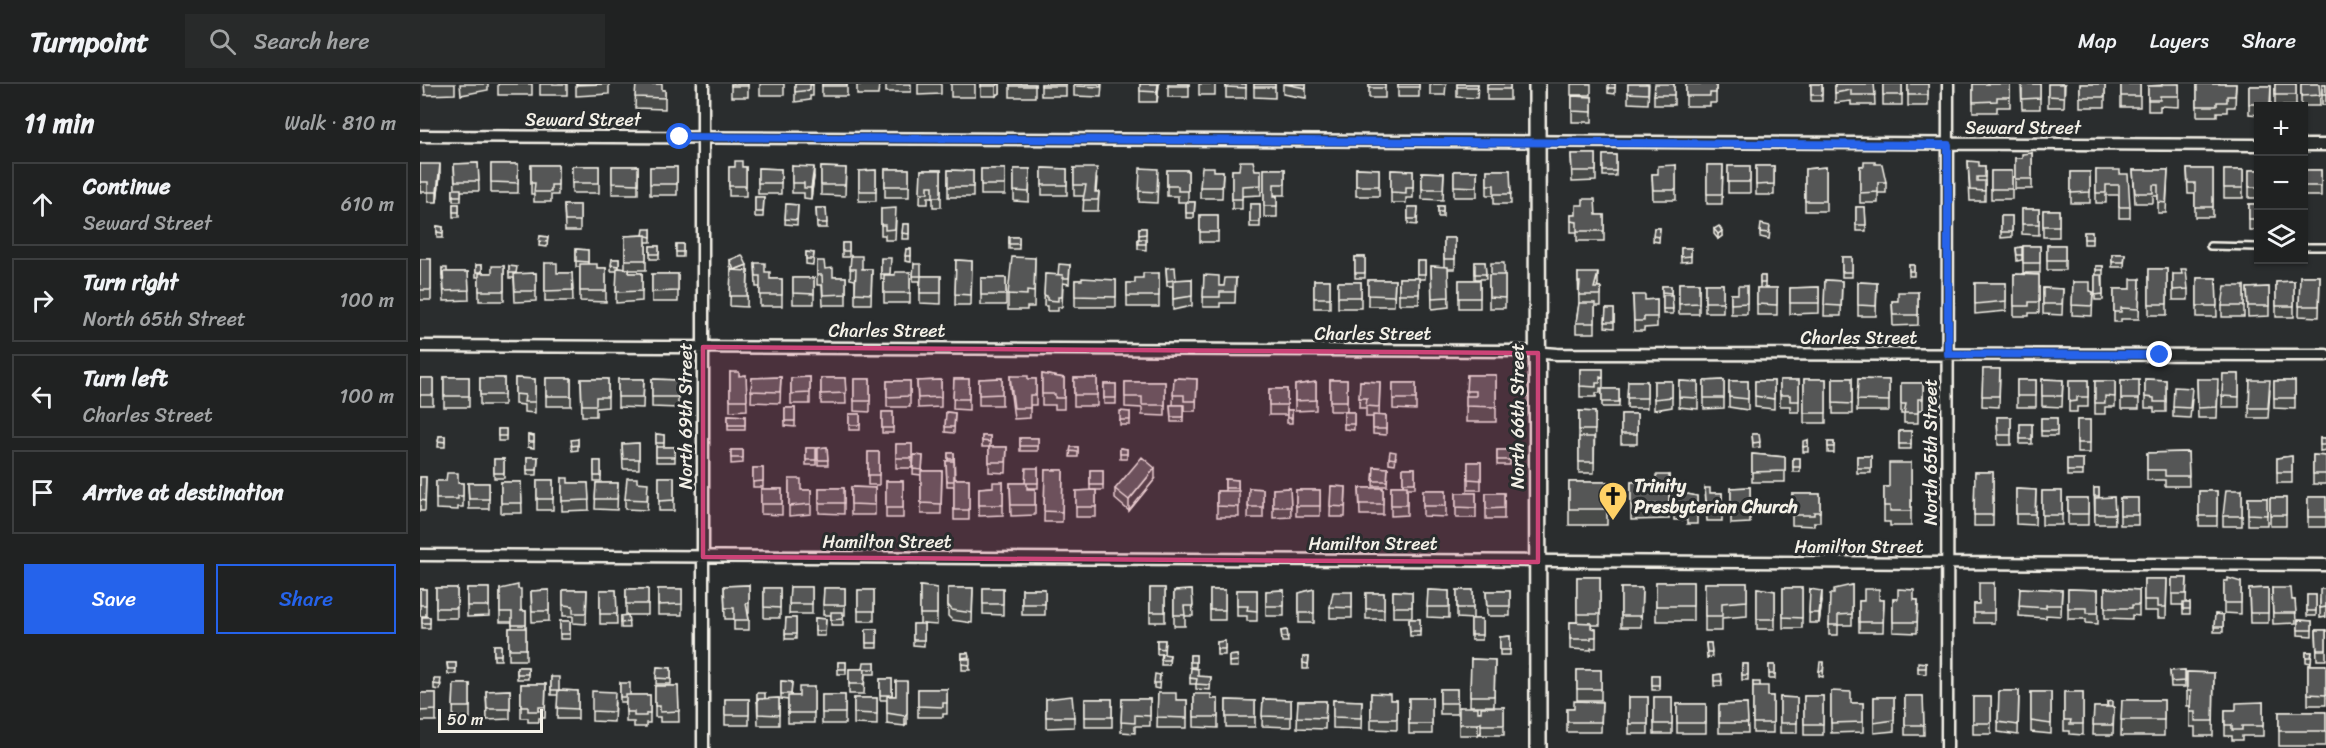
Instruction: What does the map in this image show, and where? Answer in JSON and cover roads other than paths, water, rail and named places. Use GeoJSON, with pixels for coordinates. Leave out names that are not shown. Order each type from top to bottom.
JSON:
{"type":"FeatureCollection","features":[{"type":"Feature","properties":{"kind":"street","name":"North 69th Street"},"geometry":{"type":"LineString","coordinates":[[703,748],[704,84]]}},
{"type":"Feature","properties":{"kind":"street","name":"North 66th Street"},"geometry":{"type":"LineString","coordinates":[[1537,84],[1538,748]]}},
{"type":"Feature","properties":{"kind":"street","name":"North 65th Street"},"geometry":{"type":"LineString","coordinates":[[1947,748],[1948,84]]}},
{"type":"Feature","properties":{"kind":"street","name":"Seward Street"},"geometry":{"type":"LineString","coordinates":[[420,136],[2254,145]]}},
{"type":"Feature","properties":{"kind":"street"},"geometry":{"type":"LineString","coordinates":[[2308,145],[2326,145]]}},
{"type":"Feature","properties":{"kind":"street","name":"Charles Street"},"geometry":{"type":"LineString","coordinates":[[420,346],[2326,355]]}},
{"type":"Feature","properties":{"kind":"street","name":"Hamilton Street"},"geometry":{"type":"LineString","coordinates":[[420,555],[2326,565]]}},
{"type":"Feature","properties":{"kind":"lane"},"geometry":{"type":"LineString","coordinates":[[2210,246],[2254,247]]}},
{"type":"Feature","properties":{"kind":"lane"},"geometry":{"type":"LineString","coordinates":[[2308,247],[2326,247]]}},
{"type":"Feature","properties":{"kind":"place","name":"Trinity Presbyterian Church"},"geometry":{"type":"Point","coordinates":[1613,522]}}]}
